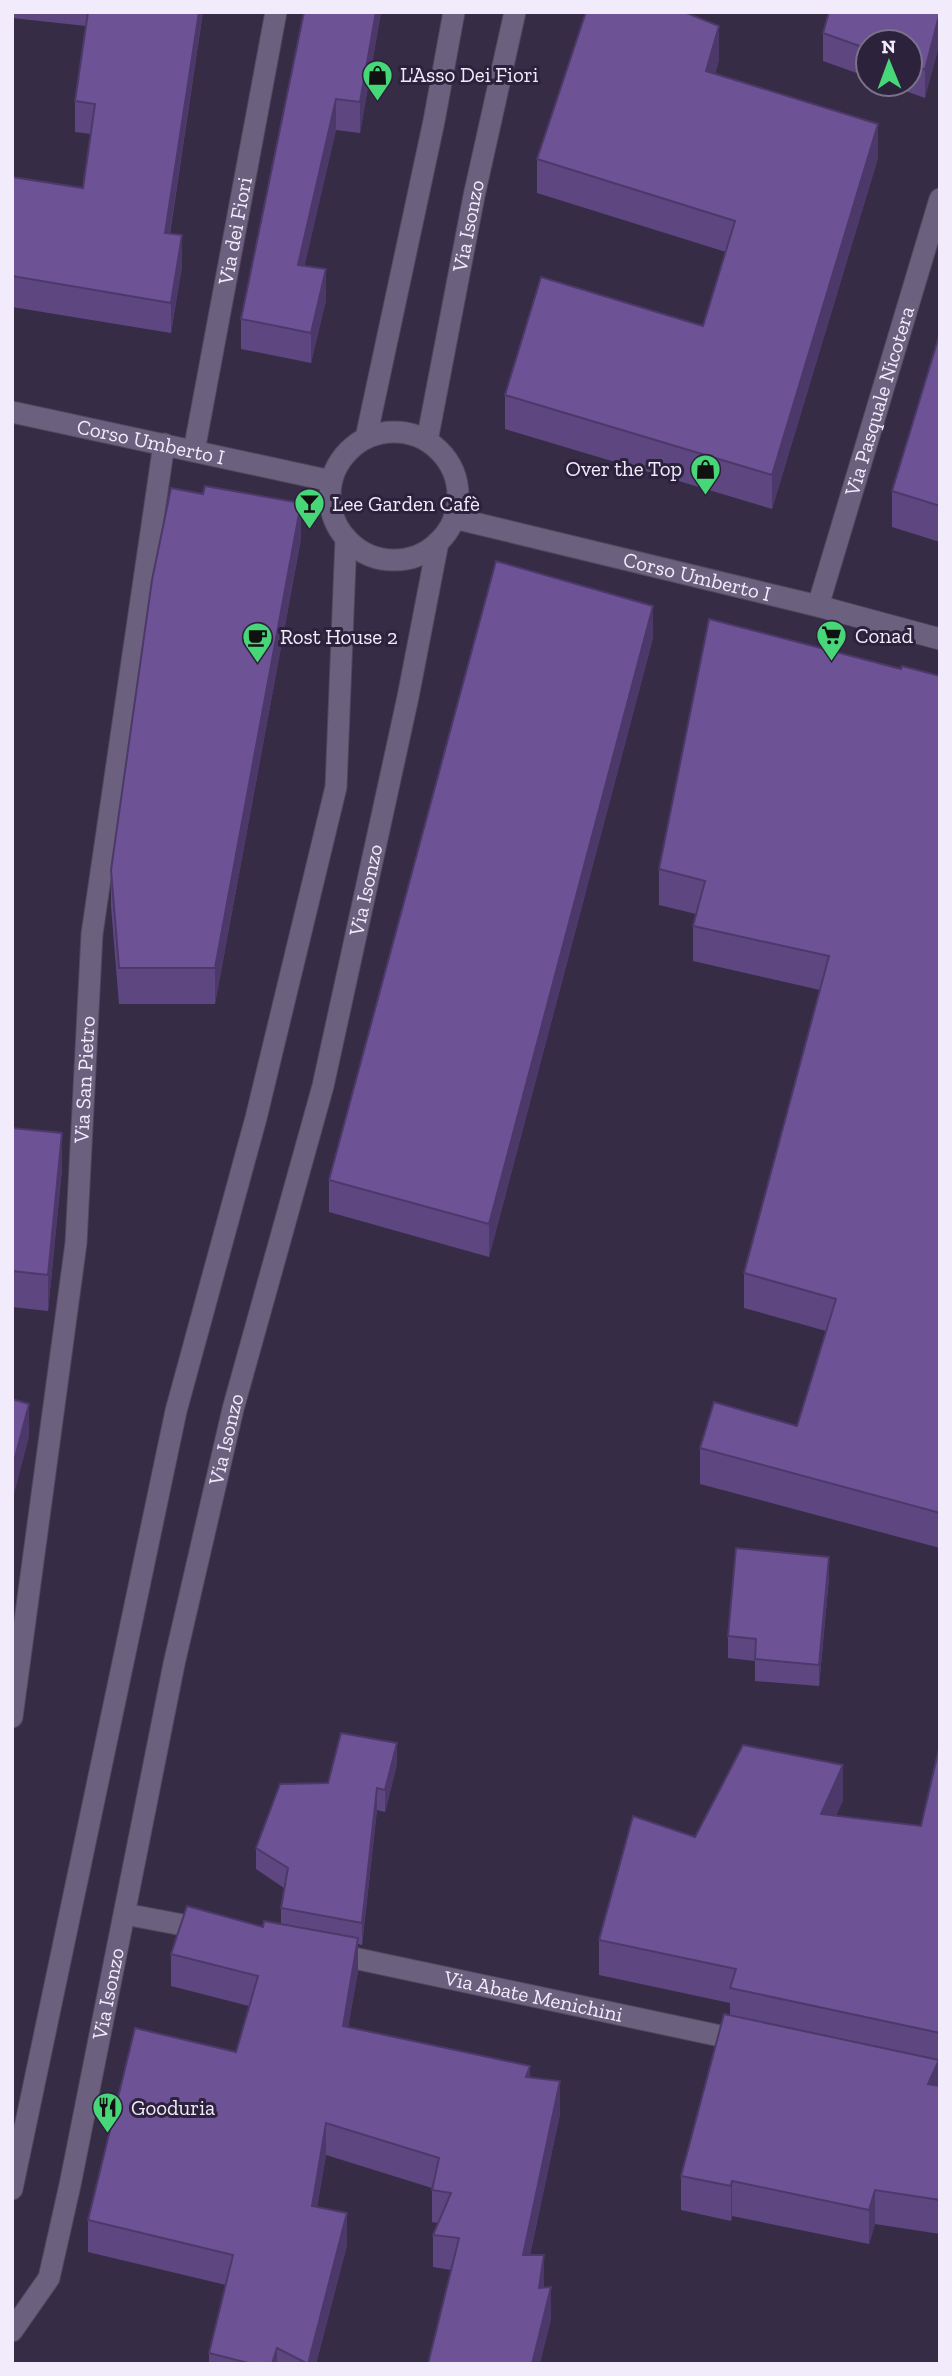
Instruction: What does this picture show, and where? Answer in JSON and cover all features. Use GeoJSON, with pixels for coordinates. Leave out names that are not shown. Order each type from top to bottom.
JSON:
{"type":"FeatureCollection","features":[{"type":"Feature","properties":{"kind":"street","name":"Via dei Fiori"},"geometry":{"type":"LineString","coordinates":[[194,451],[276,12]]}},
{"type":"Feature","properties":{"kind":"street"},"geometry":{"type":"LineString","coordinates":[[366,438],[434,121],[454,12]]}},
{"type":"Feature","properties":{"kind":"street","name":"Via Isonzo"},"geometry":{"type":"LineString","coordinates":[[427,441],[474,196],[514,12]]}},
{"type":"Feature","properties":{"kind":"street","name":"Via Pasquale Nicotera"},"geometry":{"type":"LineString","coordinates":[[818,606],[940,199]]}},
{"type":"Feature","properties":{"kind":"street","name":"Corso Umberto I"},"geometry":{"type":"LineString","coordinates":[[12,412],[331,481]]}},
{"type":"Feature","properties":{"kind":"street"},"geometry":{"type":"LineString","coordinates":[[386,432],[408,433],[427,441],[441,452],[451,467],[458,501],[454,518],[438,542],[422,553],[402,559],[381,559],[362,551],[346,538],[335,521],[330,501],[331,481],[338,464],[350,449],[366,438],[386,432]]}},
{"type":"Feature","properties":{"kind":"street","name":"Via San Pietro"},"geometry":{"type":"LineString","coordinates":[[12,1717],[76,1243],[92,934],[164,444]]}},
{"type":"Feature","properties":{"kind":"street","name":"Corso Umberto I"},"geometry":{"type":"LineString","coordinates":[[454,518],[818,606],[940,639]]}},
{"type":"Feature","properties":{"kind":"street"},"geometry":{"type":"LineString","coordinates":[[12,2189],[176,1410],[256,1118],[336,787],[346,538]]}},
{"type":"Feature","properties":{"kind":"street","name":"Via Isonzo"},"geometry":{"type":"LineString","coordinates":[[12,2331],[49,2278],[174,1664],[233,1409],[323,1086],[408,697],[438,542]]}},
{"type":"Feature","properties":{"kind":"street"},"geometry":{"type":"LineString","coordinates":[[125,1914],[234,1935]]}},
{"type":"Feature","properties":{"kind":"street","name":"Via Abate Menichini"},"geometry":{"type":"LineString","coordinates":[[316,1950],[762,2045]]}},
{"type":"Feature","properties":{"kind":"building"},"geometry":{"type":"Polygon","coordinates":[[[88,12],[199,12],[165,233],[182,235],[171,303],[12,276],[12,177],[83,188],[95,104],[75,101],[88,12]]]}},
{"type":"Feature","properties":{"kind":"building"},"geometry":{"type":"Polygon","coordinates":[[[304,12],[376,12],[360,102],[336,99],[298,265],[326,269],[311,333],[241,319],[304,12]]]}},
{"type":"Feature","properties":{"kind":"building"},"geometry":{"type":"Polygon","coordinates":[[[586,12],[684,12],[719,26],[706,71],[878,124],[772,475],[505,395],[541,277],[703,326],[735,221],[537,159],[586,12]]]}},
{"type":"Feature","properties":{"kind":"building"},"geometry":{"type":"Polygon","coordinates":[[[829,12],[940,12],[925,70],[924,28],[854,28],[854,44],[823,33],[829,12]]]}},
{"type":"Feature","properties":{"kind":"building"},"geometry":{"type":"Polygon","coordinates":[[[940,333],[940,506],[892,491],[940,333]]]}},
{"type":"Feature","properties":{"kind":"building"},"geometry":{"type":"Polygon","coordinates":[[[205,486],[301,503],[215,968],[119,968],[111,870],[152,580],[171,488],[203,494],[205,486]]]}},
{"type":"Feature","properties":{"kind":"building"},"geometry":{"type":"Polygon","coordinates":[[[496,561],[653,606],[489,1224],[329,1180],[496,561]]]}},
{"type":"Feature","properties":{"kind":"building"},"geometry":{"type":"Polygon","coordinates":[[[709,619],[901,669],[902,666],[940,676],[940,1513],[700,1448],[714,1402],[797,1426],[836,1299],[744,1273],[829,956],[693,926],[705,881],[659,869],[709,619]]]}},
{"type":"Feature","properties":{"kind":"building"},"geometry":{"type":"Polygon","coordinates":[[[12,1128],[62,1133],[48,1275],[12,1271],[12,1128]]]}},
{"type":"Feature","properties":{"kind":"building"},"geometry":{"type":"Polygon","coordinates":[[[12,1399],[29,1404],[12,1469],[12,1399]]]}},
{"type":"Feature","properties":{"kind":"building"},"geometry":{"type":"Polygon","coordinates":[[[736,1548],[829,1557],[819,1665],[755,1659],[756,1639],[728,1636],[736,1548]]]}},
{"type":"Feature","properties":{"kind":"building"},"geometry":{"type":"Polygon","coordinates":[[[341,1733],[397,1743],[385,1790],[377,1788],[362,1923],[281,1908],[288,1868],[256,1848],[280,1784],[328,1783],[341,1733]]]}},
{"type":"Feature","properties":{"kind":"building"},"geometry":{"type":"Polygon","coordinates":[[[940,1744],[940,2033],[730,1988],[736,1969],[599,1940],[633,1816],[695,1837],[743,1745],[843,1765],[821,1814],[921,1826],[940,1744]]]}},
{"type":"Feature","properties":{"kind":"building"},"geometry":{"type":"Polygon","coordinates":[[[187,1906],[263,1927],[264,1921],[358,1938],[343,2026],[530,2066],[526,2077],[560,2081],[523,2255],[544,2255],[539,2288],[551,2287],[532,2364],[428,2364],[459,2238],[433,2235],[451,2193],[432,2190],[439,2158],[326,2123],[312,2206],[347,2213],[308,2364],[277,2348],[272,2364],[252,2364],[209,2353],[233,2255],[88,2220],[135,2028],[236,2052],[258,1976],[171,1954],[187,1906]]]}},
{"type":"Feature","properties":{"kind":"building"},"geometry":{"type":"Polygon","coordinates":[[[724,2014],[939,2060],[928,2084],[940,2086],[940,2200],[875,2190],[869,2210],[732,2181],[731,2186],[681,2176],[724,2014]]]}},
{"type":"Feature","properties":{"kind":"place","name":"L'Asso Dei Fiori"},"geometry":{"type":"Point","coordinates":[377,102]}},
{"type":"Feature","properties":{"kind":"place","name":"Over the Top"},"geometry":{"type":"Point","coordinates":[705,496]}},
{"type":"Feature","properties":{"kind":"place","name":"Lee Garden Cafè"},"geometry":{"type":"Point","coordinates":[309,531]}},
{"type":"Feature","properties":{"kind":"place","name":"Conad"},"geometry":{"type":"Point","coordinates":[832,663]}},
{"type":"Feature","properties":{"kind":"place","name":"Rost House 2"},"geometry":{"type":"Point","coordinates":[257,664]}},
{"type":"Feature","properties":{"kind":"place","name":"Gooduria"},"geometry":{"type":"Point","coordinates":[108,2135]}}]}
